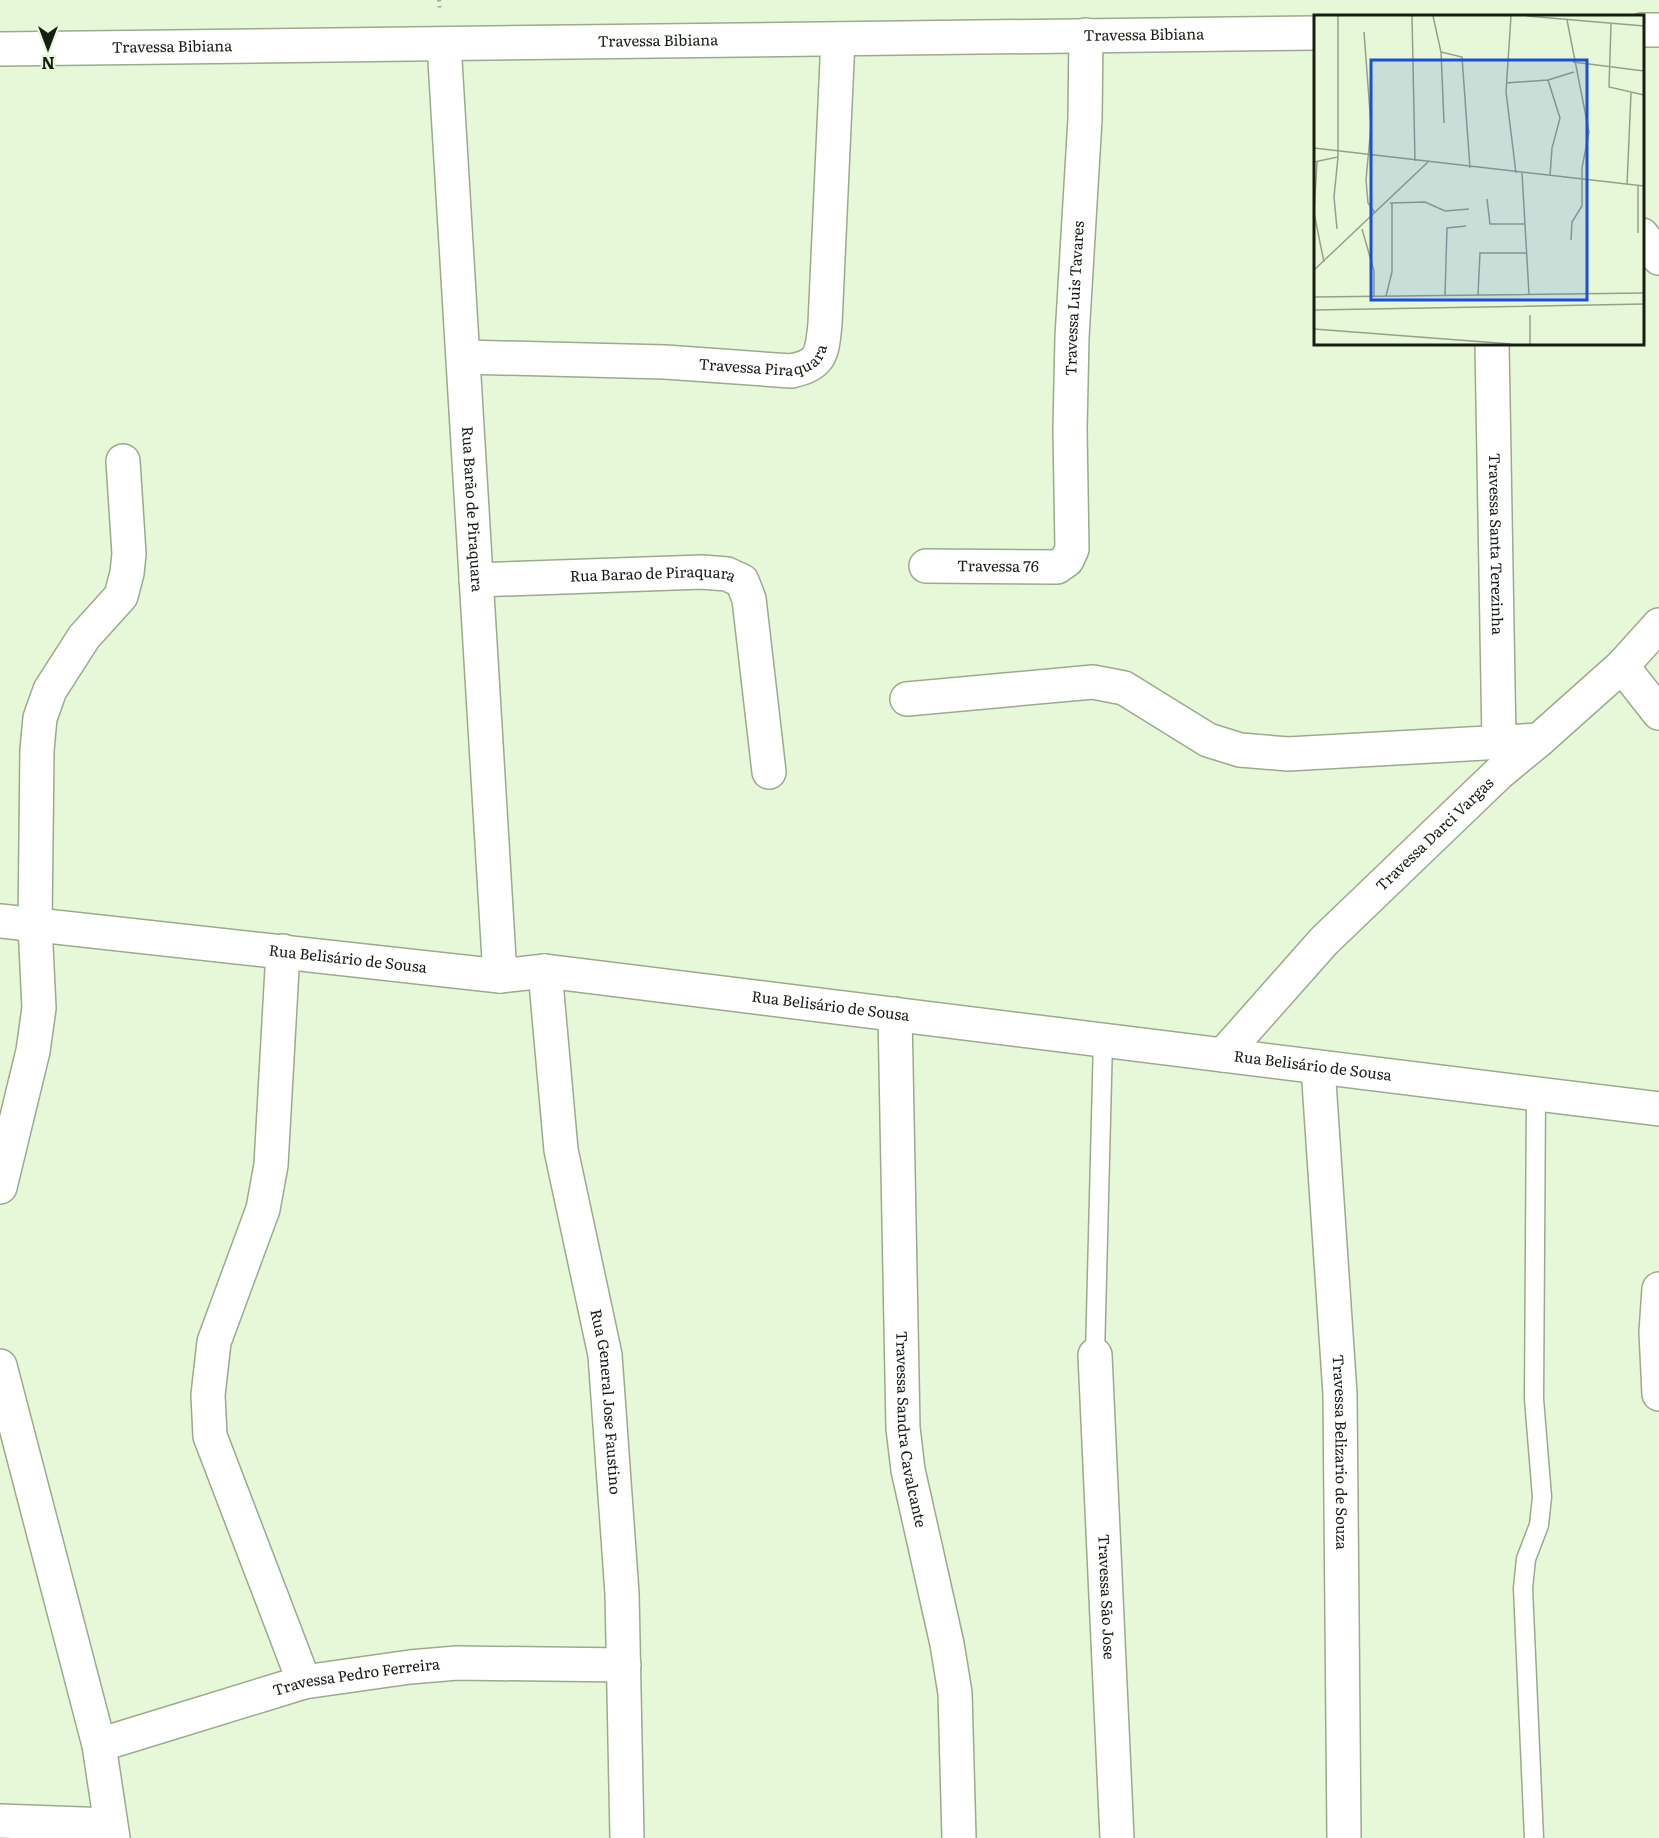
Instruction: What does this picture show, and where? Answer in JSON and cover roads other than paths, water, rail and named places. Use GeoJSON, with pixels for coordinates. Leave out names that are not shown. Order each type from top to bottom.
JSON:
{"type":"FeatureCollection","features":[{"type":"Feature","properties":{"kind":"street","name":"Travessa Bibiana"},"geometry":{"type":"LineString","coordinates":[[0,49],[1314,33]]}},
{"type":"Feature","properties":{"kind":"street","name":"Travessa Luis Tavares"},"geometry":{"type":"LineString","coordinates":[[1067,560],[1072,549],[1073,537],[1070,429],[1072,349],[1086,35]]}},
{"type":"Feature","properties":{"kind":"street","name":"Travessa Piraquara"},"geometry":{"type":"LineString","coordinates":[[464,357],[665,362],[791,371],[808,367],[819,358],[825,324],[838,39]]}},
{"type":"Feature","properties":{"kind":"street","name":"Rua Barão de Piraquara"},"geometry":{"type":"LineString","coordinates":[[444,44],[500,976]]}},
{"type":"Feature","properties":{"kind":"street"},"geometry":{"type":"LineString","coordinates":[[1644,238],[1659,258]]}},
{"type":"Feature","properties":{"kind":"street","name":"Travessa Santa Terezinha"},"geometry":{"type":"LineString","coordinates":[[1492,345],[1499,742]]}},
{"type":"Feature","properties":{"kind":"street"},"geometry":{"type":"LineString","coordinates":[[0,1187],[33,1051],[39,1008],[35,925],[37,750],[40,718],[50,690],[84,637],[121,596],[129,554],[123,461]]}},
{"type":"Feature","properties":{"kind":"street","name":"Travessa 76"},"geometry":{"type":"LineString","coordinates":[[926,566],[1039,568],[1056,567],[1067,560]]}},
{"type":"Feature","properties":{"kind":"street","name":"Rua Barao de Piraquara"},"geometry":{"type":"LineString","coordinates":[[476,580],[702,572],[727,574],[742,581],[749,598],[769,772]]}},
{"type":"Feature","properties":{"kind":"street","name":"Travessa Darci Vargas"},"geometry":{"type":"LineString","coordinates":[[1223,1055],[1324,941],[1499,772],[1539,740],[1622,666],[1659,625]]}},
{"type":"Feature","properties":{"kind":"street"},"geometry":{"type":"LineString","coordinates":[[1622,666],[1659,713]]}},
{"type":"Feature","properties":{"kind":"street"},"geometry":{"type":"LineString","coordinates":[[907,699],[1093,682],[1124,688],[1208,740],[1240,750],[1288,754],[1539,740]]}},
{"type":"Feature","properties":{"kind":"street","name":"Rua Belisário de Sousa"},"geometry":{"type":"LineString","coordinates":[[0,921],[500,976],[545,971],[1659,1109]]}},
{"type":"Feature","properties":{"kind":"street"},"geometry":{"type":"LineString","coordinates":[[283,951],[271,1165],[263,1209],[214,1342],[208,1395],[210,1436],[304,1682]]}},
{"type":"Feature","properties":{"kind":"street","name":"Rua General Jose Faustino"},"geometry":{"type":"LineString","coordinates":[[545,971],[561,1150],[605,1355],[622,1593],[627,1838]]}},
{"type":"Feature","properties":{"kind":"street","name":"Travessa Sandra Cavalcante"},"geometry":{"type":"LineString","coordinates":[[895,1014],[903,1428],[908,1470],[947,1644],[955,1693],[958,1838]]}},
{"type":"Feature","properties":{"kind":"street","name":"Travessa Belizario de Souza"},"geometry":{"type":"LineString","coordinates":[[1318,1067],[1340,1394],[1344,1838]]}},
{"type":"Feature","properties":{"kind":"street"},"geometry":{"type":"LineString","coordinates":[[1659,1288],[1656,1332],[1659,1394]]}},
{"type":"Feature","properties":{"kind":"street","name":"Travessa Sāo Jose"},"geometry":{"type":"LineString","coordinates":[[1095,1355],[1117,1838]]}},
{"type":"Feature","properties":{"kind":"street"},"geometry":{"type":"LineString","coordinates":[[0,1366],[99,1744],[112,1832],[0,1821]]}},
{"type":"Feature","properties":{"kind":"street","name":"Travessa Pedro Ferreira"},"geometry":{"type":"LineString","coordinates":[[99,1744],[304,1682],[410,1667],[457,1663],[624,1665]]}},
{"type":"Feature","properties":{"kind":"lane"},"geometry":{"type":"LineString","coordinates":[[1095,1355],[1103,1040]]}},
{"type":"Feature","properties":{"kind":"lane"},"geometry":{"type":"LineString","coordinates":[[1534,1838],[1523,1588],[1526,1559],[1539,1525],[1542,1497],[1534,1399],[1536,1094]]}}]}
